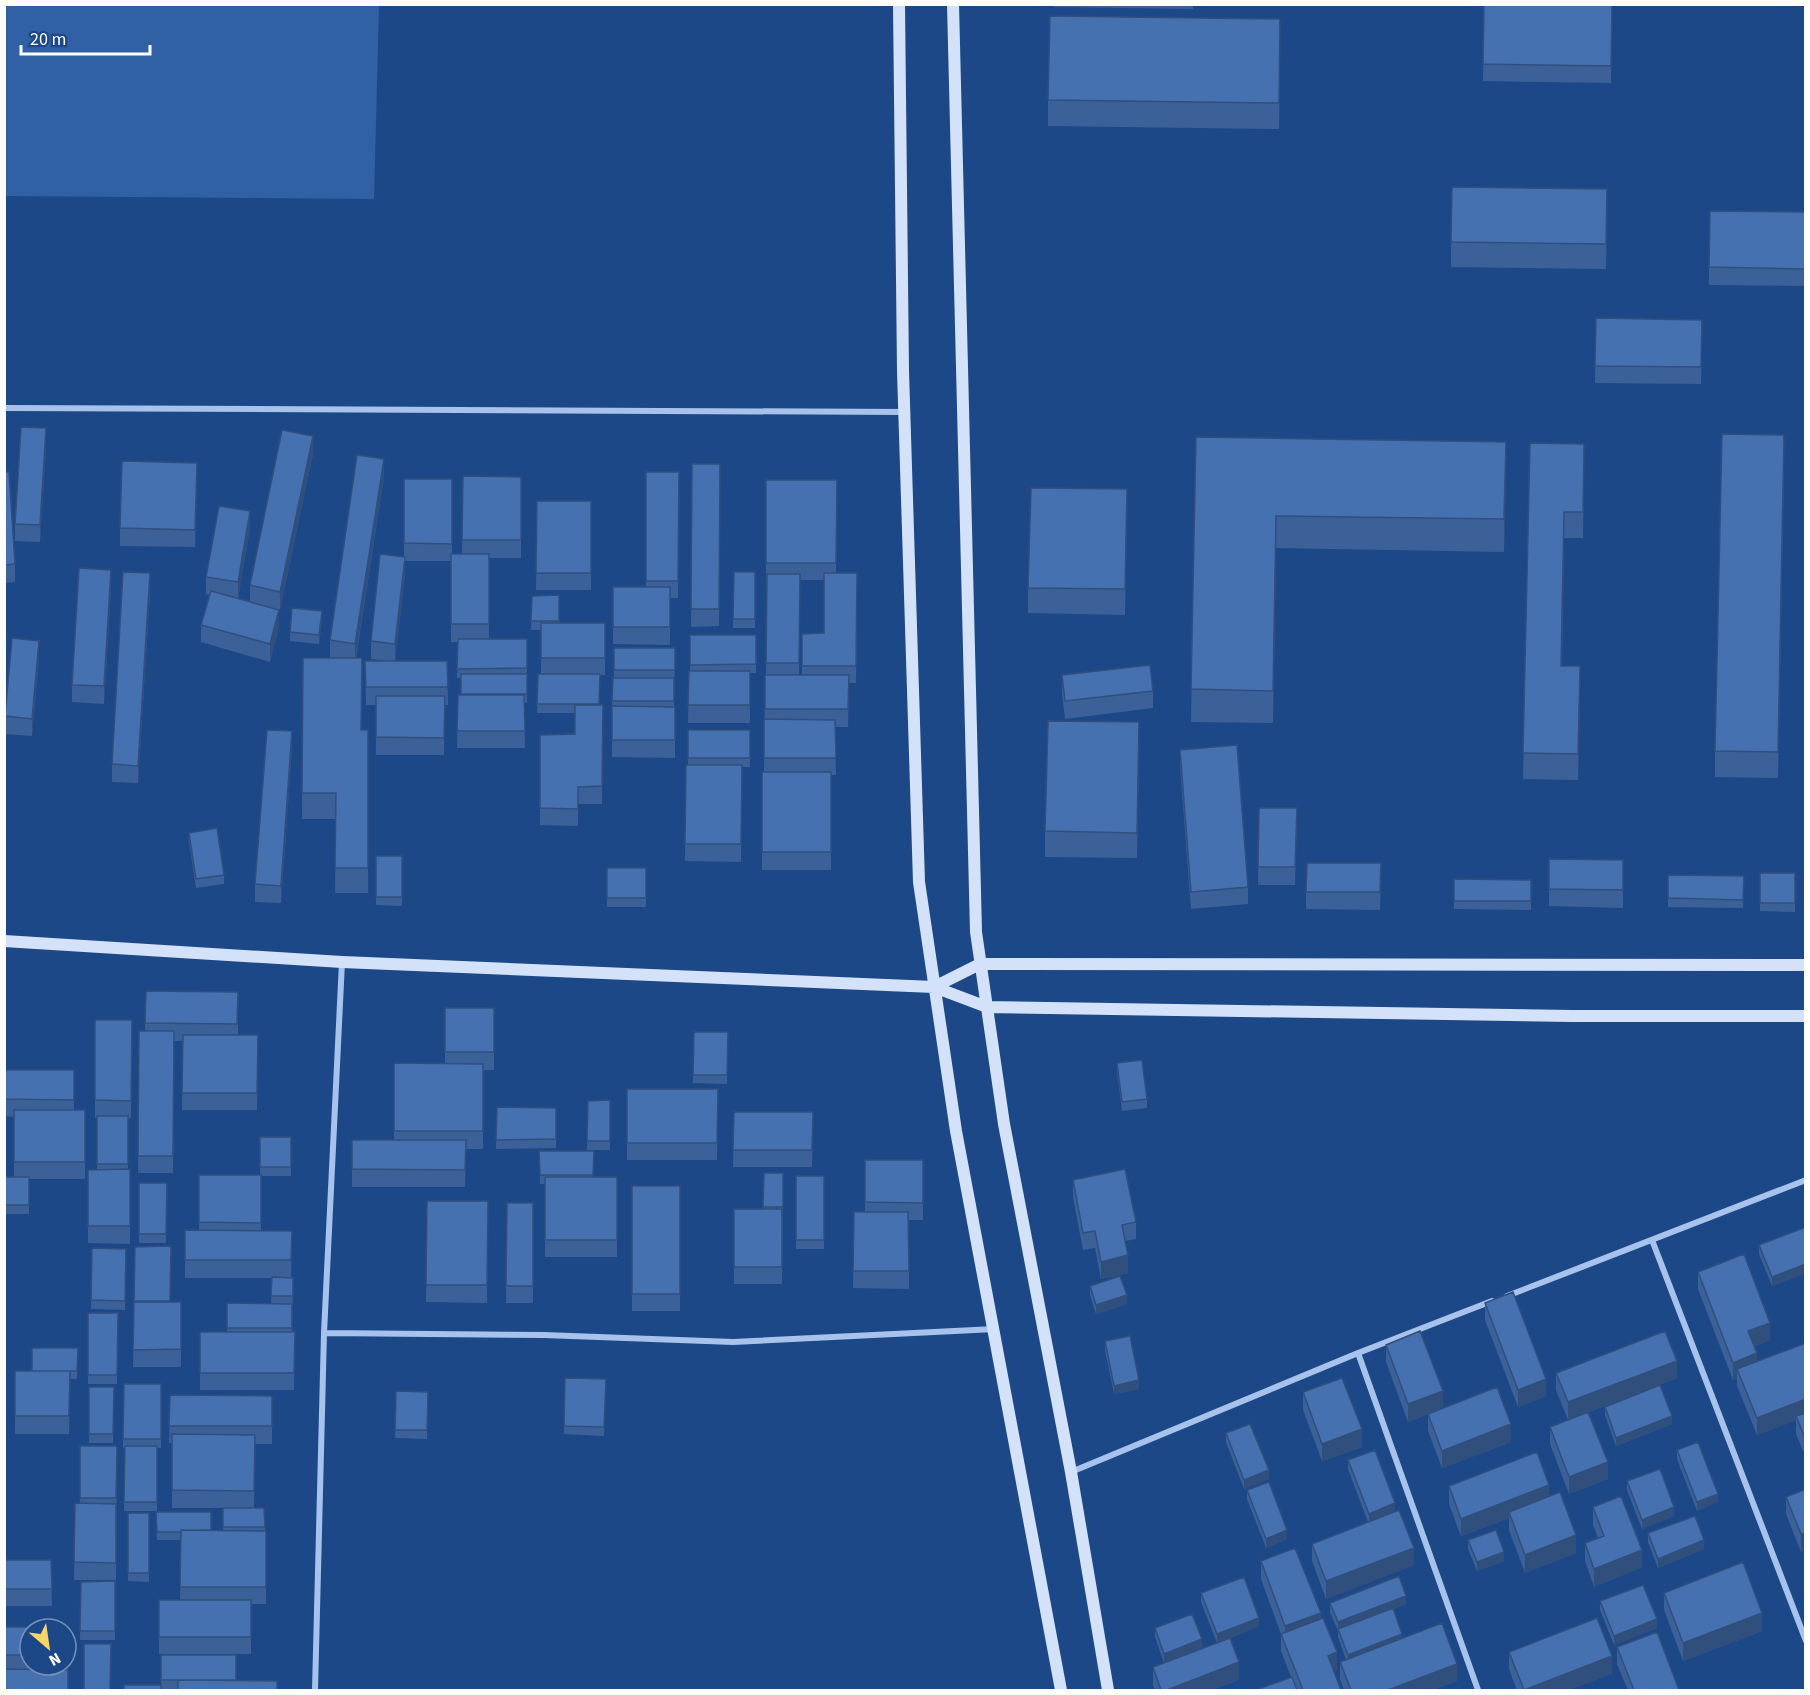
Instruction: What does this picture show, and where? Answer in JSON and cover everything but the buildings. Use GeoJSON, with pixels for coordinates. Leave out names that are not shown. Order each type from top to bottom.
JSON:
{"type":"FeatureCollection","features":[{"type":"Feature","properties":{"kind":"street"},"geometry":{"type":"LineString","coordinates":[[899,4],[904,412],[919,882],[956,1131],[1061,1690]]}},
{"type":"Feature","properties":{"kind":"street"},"geometry":{"type":"LineString","coordinates":[[953,4],[976,932],[1006,1135],[1071,1472],[1108,1690]]}},
{"type":"Feature","properties":{"kind":"street"},"geometry":{"type":"LineString","coordinates":[[4,408],[904,412]]}},
{"type":"Feature","properties":{"kind":"street"},"geometry":{"type":"LineString","coordinates":[[4,941],[342,962],[934,987],[987,1007],[1572,1016],[1806,1016]]}},
{"type":"Feature","properties":{"kind":"street"},"geometry":{"type":"LineString","coordinates":[[315,1690],[324,1333],[342,962]]}},
{"type":"Feature","properties":{"kind":"street"},"geometry":{"type":"LineString","coordinates":[[934,987],[980,964],[1806,965]]}},
{"type":"Feature","properties":{"kind":"street"},"geometry":{"type":"LineString","coordinates":[[1071,1472],[1358,1353],[1806,1180]]}},
{"type":"Feature","properties":{"kind":"street"},"geometry":{"type":"LineString","coordinates":[[1652,1240],[1806,1641]]}},
{"type":"Feature","properties":{"kind":"street"},"geometry":{"type":"LineString","coordinates":[[324,1333],[544,1335],[734,1342],[994,1329]]}},
{"type":"Feature","properties":{"kind":"street"},"geometry":{"type":"LineString","coordinates":[[1358,1353],[1478,1690]]}},
{"type":"Feature","properties":{"kind":"shaded area"},"geometry":{"type":"Polygon","coordinates":[[[5,4],[379,5],[374,199],[5,196],[5,4]]]}}]}
